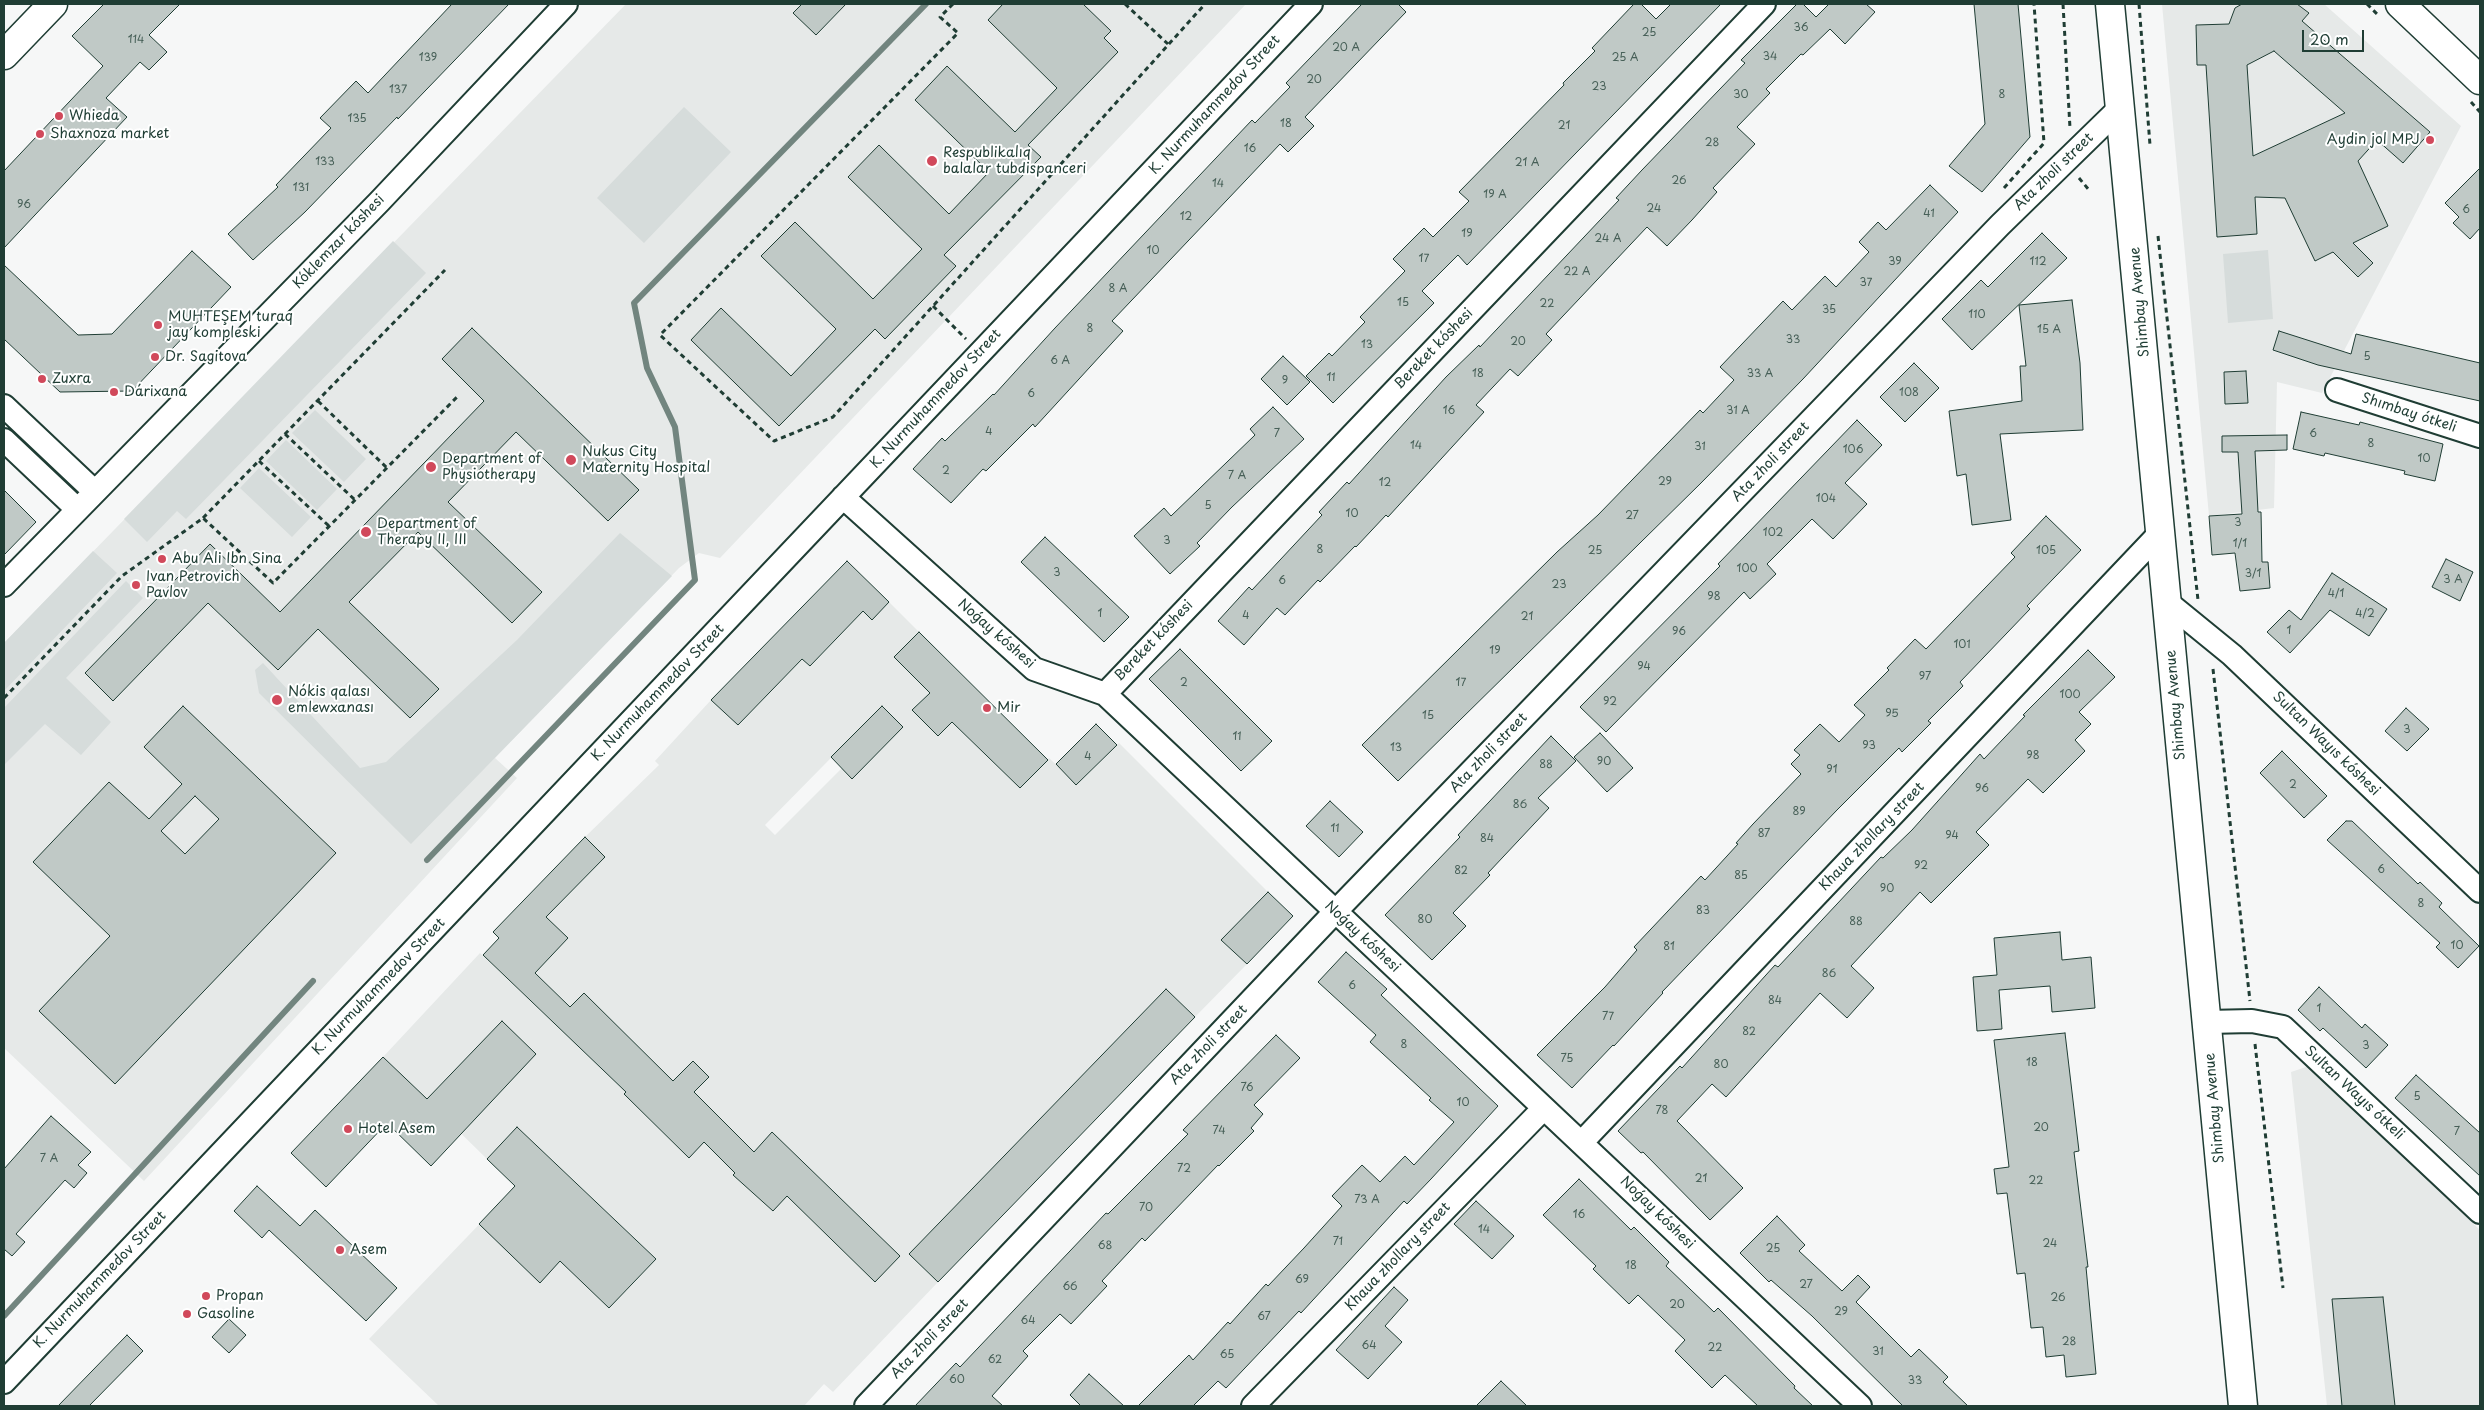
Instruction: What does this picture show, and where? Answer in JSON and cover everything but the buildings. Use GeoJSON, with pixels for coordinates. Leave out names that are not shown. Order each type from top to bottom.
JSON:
{"type":"FeatureCollection","features":[{"type":"Feature","properties":{"kind":"main road"},"geometry":{"type":"LineString","coordinates":[[4,55],[53,4]]}},
{"type":"Feature","properties":{"kind":"main road","name":"Shimbay Avenue"},"geometry":{"type":"LineString","coordinates":[[2110,4],[2243,1406]]}},
{"type":"Feature","properties":{"kind":"main road"},"geometry":{"type":"LineString","coordinates":[[2400,4],[2480,80]]}},
{"type":"Feature","properties":{"kind":"street","name":"Kóklemzar kóshesi"},"geometry":{"type":"LineString","coordinates":[[4,584],[379,202],[566,4]]}},
{"type":"Feature","properties":{"kind":"street","name":"K. Nurmuhammedov Street"},"geometry":{"type":"LineString","coordinates":[[4,1382],[1311,4]]}},
{"type":"Feature","properties":{"kind":"street","name":"Bereket kóshesi"},"geometry":{"type":"LineString","coordinates":[[1104,694],[1764,4]]}},
{"type":"Feature","properties":{"kind":"street","name":"Ata zholi street"},"geometry":{"type":"LineString","coordinates":[[866,1406],[1335,912],[1986,239],[2121,107]]}},
{"type":"Feature","properties":{"kind":"street","name":"Shımbay ótkeli"},"geometry":{"type":"LineString","coordinates":[[2337,390],[2480,436]]}},
{"type":"Feature","properties":{"kind":"street"},"geometry":{"type":"LineString","coordinates":[[4,406],[94,491]]}},
{"type":"Feature","properties":{"kind":"street"},"geometry":{"type":"LineString","coordinates":[[4,440],[77,509]]}},
{"type":"Feature","properties":{"kind":"street","name":"Noǵay kóshesi"},"geometry":{"type":"LineString","coordinates":[[844,497],[1034,669],[1104,694],[1582,1142],[1860,1406]]}},
{"type":"Feature","properties":{"kind":"street","name":"Khaua zhollary street"},"geometry":{"type":"LineString","coordinates":[[1582,1142],[2161,532]]}},
{"type":"Feature","properties":{"kind":"street","name":"Sultan Wayıs kóshesi"},"geometry":{"type":"LineString","coordinates":[[2167,602],[2232,655],[2480,891]]}},
{"type":"Feature","properties":{"kind":"street","name":"Sultan Wayıs ótkeli"},"geometry":{"type":"LineString","coordinates":[[2207,1022],[2252,1021],[2283,1027],[2480,1212]]}},
{"type":"Feature","properties":{"kind":"street","name":"Khaua zhollary street"},"geometry":{"type":"LineString","coordinates":[[1253,1406],[1544,1108]]}},
{"type":"Feature","properties":{"kind":"path"},"geometry":{"type":"LineString","coordinates":[[953,4],[940,17],[958,34],[660,335],[774,441],[833,417],[1205,4]]}},
{"type":"Feature","properties":{"kind":"path"},"geometry":{"type":"LineString","coordinates":[[1125,4],[1168,44]]}},
{"type":"Feature","properties":{"kind":"path"},"geometry":{"type":"LineString","coordinates":[[1998,195],[2044,143],[2034,4]]}},
{"type":"Feature","properties":{"kind":"path"},"geometry":{"type":"LineString","coordinates":[[2064,4],[2071,156],[2077,175],[2089,190]]}},
{"type":"Feature","properties":{"kind":"path"},"geometry":{"type":"LineString","coordinates":[[2139,4],[2150,147]]}},
{"type":"Feature","properties":{"kind":"path"},"geometry":{"type":"LineString","coordinates":[[2158,234],[2199,608]]}},
{"type":"Feature","properties":{"kind":"path"},"geometry":{"type":"LineString","coordinates":[[4,698],[122,576],[203,518],[445,270]]}},
{"type":"Feature","properties":{"kind":"path"},"geometry":{"type":"LineString","coordinates":[[933,306],[980,353]]}},
{"type":"Feature","properties":{"kind":"path"},"geometry":{"type":"LineString","coordinates":[[203,518],[273,583],[459,395]]}},
{"type":"Feature","properties":{"kind":"path"},"geometry":{"type":"LineString","coordinates":[[318,401],[387,468]]}},
{"type":"Feature","properties":{"kind":"path"},"geometry":{"type":"LineString","coordinates":[[285,434],[355,500]]}},
{"type":"Feature","properties":{"kind":"path"},"geometry":{"type":"LineString","coordinates":[[259,461],[330,526]]}},
{"type":"Feature","properties":{"kind":"path"},"geometry":{"type":"LineString","coordinates":[[2213,669],[2283,1288]]}},
{"type":"Feature","properties":{"kind":"shaded area","name":"Nókis qalası emlewxanası"},"geometry":{"type":"Polygon","coordinates":[[[626,4],[1246,4],[720,558],[699,553],[679,568],[495,758],[517,778],[144,1181],[4,1048],[4,643],[626,4]]]}},
{"type":"Feature","properties":{"kind":"shaded area"},"geometry":{"type":"Polygon","coordinates":[[[2162,4],[2324,4],[2461,126],[2322,393],[2277,382],[2274,508],[2209,516],[2162,4]]]}},
{"type":"Feature","properties":{"kind":"shaded area"},"geometry":{"type":"Polygon","coordinates":[[[684,107],[731,152],[644,243],[597,198],[684,107]]]}},
{"type":"Feature","properties":{"kind":"shaded area"},"geometry":{"type":"Polygon","coordinates":[[[393,241],[426,273],[186,519],[177,511],[147,542],[124,519],[393,241]]]}},
{"type":"Feature","properties":{"kind":"shaded area"},"geometry":{"type":"Polygon","coordinates":[[[2268,250],[2273,319],[2228,323],[2223,254],[2268,250]]]}},
{"type":"Feature","properties":{"kind":"shaded area"},"geometry":{"type":"Polygon","coordinates":[[[315,410],[366,459],[344,482],[292,433],[315,410]]]}},
{"type":"Feature","properties":{"kind":"shaded area"},"geometry":{"type":"Polygon","coordinates":[[[286,440],[337,489],[317,510],[266,461],[286,440]]]}},
{"type":"Feature","properties":{"kind":"shaded area"},"geometry":{"type":"Polygon","coordinates":[[[259,468],[311,517],[292,537],[240,488],[259,468]]]}},
{"type":"Feature","properties":{"kind":"shaded area"},"geometry":{"type":"Polygon","coordinates":[[[620,533],[672,576],[411,844],[259,693],[255,670],[263,663],[360,768],[386,762],[517,640],[620,533]]]}},
{"type":"Feature","properties":{"kind":"shaded area"},"geometry":{"type":"Polygon","coordinates":[[[93,551],[117,573],[4,691],[4,643],[93,551]]]}},
{"type":"Feature","properties":{"kind":"shaded area"},"geometry":{"type":"Polygon","coordinates":[[[126,581],[143,598],[66,678],[111,722],[81,755],[45,724],[4,765],[4,708],[126,581]]]}},
{"type":"Feature","properties":{"kind":"shaded area"},"geometry":{"type":"Polygon","coordinates":[[[889,602],[919,632],[894,657],[930,693],[913,710],[952,722],[1020,788],[1049,758],[1077,784],[1119,743],[1268,892],[1221,940],[1247,964],[1195,1017],[1166,989],[909,1254],[938,1282],[833,1392],[824,1384],[804,1406],[439,1406],[369,1339],[516,1186],[626,1291],[656,1259],[517,1127],[487,1159],[383,1057],[480,953],[553,1022],[569,1006],[499,937],[585,837],[659,765],[655,761],[711,700],[738,725],[802,659],[810,666],[863,611],[872,619],[889,602]],[[882,706],[765,825],[775,835],[893,717],[882,706]],[[637,1081],[624,1094],[689,1157],[637,1081]]]}},
{"type":"Feature","properties":{"kind":"shaded area"},"geometry":{"type":"Polygon","coordinates":[[[2309,1066],[2480,1230],[2480,1406],[2327,1406],[2291,1072],[2309,1066]]]}},
{"type":"Feature","properties":{"kind":"waterway"},"geometry":{"type":"LineString","coordinates":[[427,860],[695,580],[675,427],[647,368],[634,303],[926,4]]}},
{"type":"Feature","properties":{"kind":"waterway"},"geometry":{"type":"LineString","coordinates":[[4,1316],[313,981]]}},
{"type":"Feature","properties":{"kind":"place","name":"Whieda"},"geometry":{"type":"Point","coordinates":[59,116]}},
{"type":"Feature","properties":{"kind":"place","name":"Shaxnoza market"},"geometry":{"type":"Point","coordinates":[40,134]}},
{"type":"Feature","properties":{"kind":"place","name":"Aydin jol MPJ"},"geometry":{"type":"Point","coordinates":[2430,140]}},
{"type":"Feature","properties":{"kind":"place","name":"Respublikalıq balalar tubdispanceri"},"geometry":{"type":"Point","coordinates":[932,161]}},
{"type":"Feature","properties":{"kind":"place","name":"MUHTEŞEM turaq jay kompleski"},"geometry":{"type":"Point","coordinates":[158,325]}},
{"type":"Feature","properties":{"kind":"place","name":"Dr. Sagitova"},"geometry":{"type":"Point","coordinates":[155,357]}},
{"type":"Feature","properties":{"kind":"place","name":"Zuxra"},"geometry":{"type":"Point","coordinates":[42,379]}},
{"type":"Feature","properties":{"kind":"place","name":"Dárixana"},"geometry":{"type":"Point","coordinates":[114,392]}},
{"type":"Feature","properties":{"kind":"place","name":"Nukus City Maternity Hospital"},"geometry":{"type":"Point","coordinates":[571,460]}},
{"type":"Feature","properties":{"kind":"place","name":"Department of Physiotherapy"},"geometry":{"type":"Point","coordinates":[431,467]}},
{"type":"Feature","properties":{"kind":"place","name":"Department of Therapy II, III"},"geometry":{"type":"Point","coordinates":[366,532]}},
{"type":"Feature","properties":{"kind":"place","name":"Abu Ali Ibn Sina"},"geometry":{"type":"Point","coordinates":[162,559]}},
{"type":"Feature","properties":{"kind":"place","name":"Ivan Petrovich Pavlov"},"geometry":{"type":"Point","coordinates":[136,585]}},
{"type":"Feature","properties":{"kind":"place","name":"Nókis qalası emlewxanası"},"geometry":{"type":"Point","coordinates":[277,700]}},
{"type":"Feature","properties":{"kind":"place","name":"Mir"},"geometry":{"type":"Point","coordinates":[987,708]}},
{"type":"Feature","properties":{"kind":"place","name":"Hotel Asem"},"geometry":{"type":"Point","coordinates":[348,1129]}},
{"type":"Feature","properties":{"kind":"place","name":"Asem"},"geometry":{"type":"Point","coordinates":[340,1250]}},
{"type":"Feature","properties":{"kind":"place","name":"Propan"},"geometry":{"type":"Point","coordinates":[206,1296]}},
{"type":"Feature","properties":{"kind":"place","name":"Gasoline"},"geometry":{"type":"Point","coordinates":[187,1314]}}]}
